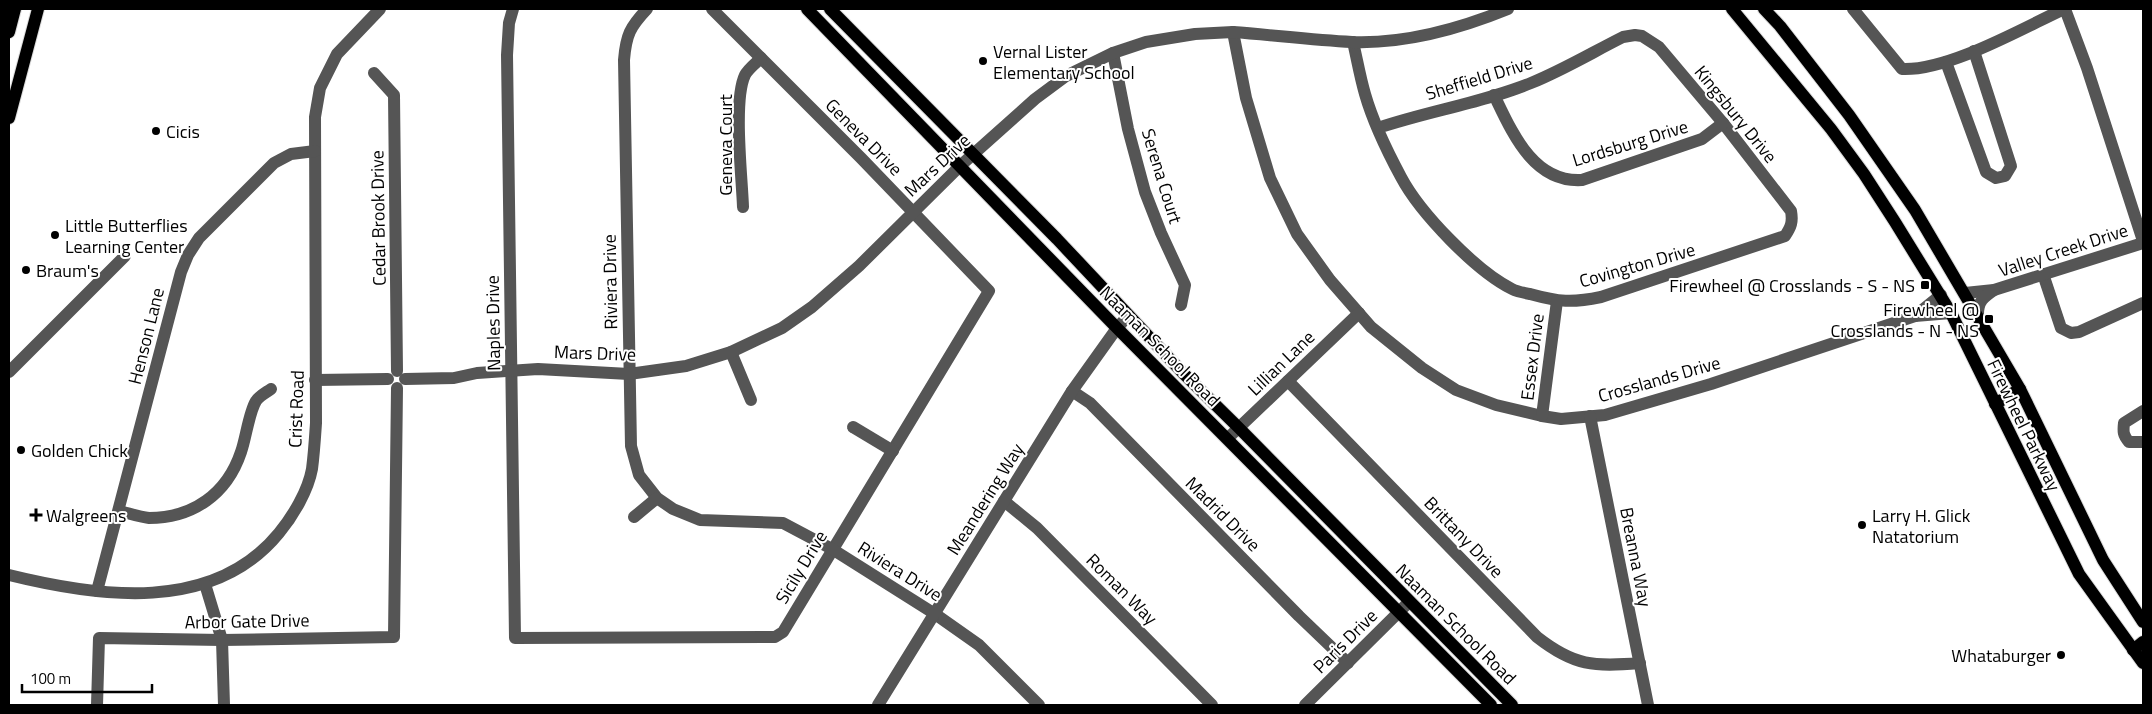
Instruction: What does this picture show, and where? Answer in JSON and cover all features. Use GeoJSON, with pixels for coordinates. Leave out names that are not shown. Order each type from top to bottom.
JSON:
{"type":"FeatureCollection","features":[{"type":"Feature","properties":{"kind":"main road"},"geometry":{"type":"LineString","coordinates":[[9,32],[15,9]]}},
{"type":"Feature","properties":{"kind":"main road"},"geometry":{"type":"LineString","coordinates":[[9,118],[13,88],[38,9]]}},
{"type":"Feature","properties":{"kind":"main road","name":"Naaman School Road"},"geometry":{"type":"LineString","coordinates":[[807,9],[1117,328],[1491,705]]}},
{"type":"Feature","properties":{"kind":"main road","name":"Naaman School Road"},"geometry":{"type":"LineString","coordinates":[[830,9],[974,154],[1128,316],[1512,705]]}},
{"type":"Feature","properties":{"kind":"main road","name":"Firewheel Parkway"},"geometry":{"type":"LineString","coordinates":[[1732,9],[1795,84],[1864,174],[1941,295],[2078,574],[2138,646],[2143,663]]}},
{"type":"Feature","properties":{"kind":"main road","name":"Firewheel Parkway"},"geometry":{"type":"LineString","coordinates":[[1764,9],[1780,26],[1849,115],[1915,210],[2020,388],[2103,560],[2143,622]]}},
{"type":"Feature","properties":{"kind":"main road"},"geometry":{"type":"LineString","coordinates":[[1995,404],[2020,388]]}},
{"type":"Feature","properties":{"kind":"street","name":"Crist Road"},"geometry":{"type":"LineString","coordinates":[[9,575],[53,586],[97,591],[153,592],[181,590],[205,584],[252,560],[274,539],[293,516],[311,470],[316,423],[316,116],[320,88],[337,54],[380,9]]}},
{"type":"Feature","properties":{"kind":"street","name":"Naples Drive"},"geometry":{"type":"LineString","coordinates":[[513,9],[509,23],[508,55],[514,638]]}},
{"type":"Feature","properties":{"kind":"street","name":"Riviera Drive"},"geometry":{"type":"LineString","coordinates":[[647,9],[631,28],[626,38],[624,60],[631,446],[639,475],[657,498],[673,509],[700,520],[783,523],[832,549],[935,614],[979,645],[1039,705]]}},
{"type":"Feature","properties":{"kind":"street","name":"Geneva Drive"},"geometry":{"type":"LineString","coordinates":[[712,9],[989,291]]}},
{"type":"Feature","properties":{"kind":"street","name":"Mars Drive"},"geometry":{"type":"LineString","coordinates":[[315,380],[454,378],[477,373],[557,369],[600,374],[629,374],[686,366],[731,352],[782,328],[812,307],[859,266],[960,166],[1048,88],[1089,63],[1113,53],[1162,39],[1195,34],[1233,32],[1353,42],[1433,34],[1473,23],[1508,9]]}},
{"type":"Feature","properties":{"kind":"street"},"geometry":{"type":"LineString","coordinates":[[1852,9],[1902,70],[1917,70],[1946,62],[2064,9],[2087,68],[2143,242]]}},
{"type":"Feature","properties":{"kind":"street","name":"Crosslands Drive"},"geometry":{"type":"LineString","coordinates":[[1233,32],[1246,98],[1270,178],[1297,234],[1330,280],[1371,327],[1414,362],[1456,390],[1496,405],[1542,416],[1561,419],[1605,415],[1712,384],[1914,316],[1951,313]]}},
{"type":"Feature","properties":{"kind":"street","name":"Sheffield Drive"},"geometry":{"type":"LineString","coordinates":[[1378,128],[1532,83],[1623,37],[1642,36]]}},
{"type":"Feature","properties":{"kind":"street","name":"Kingsbury Drive"},"geometry":{"type":"LineString","coordinates":[[1642,36],[1659,47],[1723,123],[1791,211],[1793,220]]}},
{"type":"Feature","properties":{"kind":"street","name":"Covington Drive"},"geometry":{"type":"LineString","coordinates":[[1353,42],[1365,94],[1401,178],[1419,205],[1458,248],[1513,290],[1557,301],[1582,301],[1601,297],[1785,236],[1793,220]]}},
{"type":"Feature","properties":{"kind":"street"},"geometry":{"type":"LineString","coordinates":[[1946,62],[1986,172],[1996,178],[2005,176],[2011,166],[1974,51]]}},
{"type":"Feature","properties":{"kind":"street","name":"Serena Court"},"geometry":{"type":"LineString","coordinates":[[1113,53],[1128,130],[1145,192],[1184,284],[1182,305]]}},
{"type":"Feature","properties":{"kind":"street","name":"Geneva Court"},"geometry":{"type":"LineString","coordinates":[[743,208],[741,89],[745,74],[761,58]]}},
{"type":"Feature","properties":{"kind":"street","name":"Cedar Brook Drive"},"geometry":{"type":"LineString","coordinates":[[374,73],[394,95],[397,379],[394,637]]}},
{"type":"Feature","properties":{"kind":"street","name":"Lordsburg Drive"},"geometry":{"type":"LineString","coordinates":[[1494,95],[1524,151],[1546,171],[1568,180],[1582,180],[1702,139],[1723,123]]}},
{"type":"Feature","properties":{"kind":"street","name":"Henson Lane"},"geometry":{"type":"LineString","coordinates":[[97,591],[181,272],[188,255],[198,238],[274,163],[291,154],[316,151]]}},
{"type":"Feature","properties":{"kind":"street","name":"Valley Creek Drive"},"geometry":{"type":"LineString","coordinates":[[1965,293],[1994,290],[2143,242]]}},
{"type":"Feature","properties":{"kind":"street"},"geometry":{"type":"LineString","coordinates":[[9,372],[124,256]]}},
{"type":"Feature","properties":{"kind":"street"},"geometry":{"type":"LineString","coordinates":[[2043,274],[2061,328],[2071,333],[2079,332],[2143,303]]}},
{"type":"Feature","properties":{"kind":"street","name":"Valley Creek Drive"},"geometry":{"type":"LineString","coordinates":[[1978,314],[1979,303],[1994,290]]}},
{"type":"Feature","properties":{"kind":"street","name":"Sicily Drive"},"geometry":{"type":"LineString","coordinates":[[514,638],[775,637],[783,632],[989,291]]}},
{"type":"Feature","properties":{"kind":"street","name":"Crosslands Drive"},"geometry":{"type":"LineString","coordinates":[[1914,316],[1941,295]]}},
{"type":"Feature","properties":{"kind":"street","name":"Essex Drive"},"geometry":{"type":"LineString","coordinates":[[1542,416],[1557,301]]}},
{"type":"Feature","properties":{"kind":"street","name":"Lillian Lane"},"geometry":{"type":"LineString","coordinates":[[1228,438],[1359,313]]}},
{"type":"Feature","properties":{"kind":"street","name":"Meandering Way"},"geometry":{"type":"LineString","coordinates":[[878,705],[1072,391],[1117,328],[1128,316]]}},
{"type":"Feature","properties":{"kind":"street"},"geometry":{"type":"LineString","coordinates":[[731,352],[751,400]]}},
{"type":"Feature","properties":{"kind":"street","name":"Brittany Drive"},"geometry":{"type":"LineString","coordinates":[[1288,381],[1537,638],[1555,651],[1577,661],[1607,666],[1640,663]]}},
{"type":"Feature","properties":{"kind":"street"},"geometry":{"type":"LineString","coordinates":[[119,511],[147,518],[168,517],[189,512],[208,500],[224,486],[234,471],[256,400],[271,389]]}},
{"type":"Feature","properties":{"kind":"street","name":"Madrid Drive"},"geometry":{"type":"LineString","coordinates":[[1072,391],[1090,403],[1299,616],[1348,663]]}},
{"type":"Feature","properties":{"kind":"street"},"geometry":{"type":"LineString","coordinates":[[2143,411],[2124,423],[2123,430],[2124,436],[2129,442],[2143,442]]}},
{"type":"Feature","properties":{"kind":"street","name":"Breanna Way"},"geometry":{"type":"LineString","coordinates":[[1590,416],[1648,705]]}},
{"type":"Feature","properties":{"kind":"street"},"geometry":{"type":"LineString","coordinates":[[853,426],[893,451]]}},
{"type":"Feature","properties":{"kind":"street"},"geometry":{"type":"LineString","coordinates":[[634,517],[657,498]]}},
{"type":"Feature","properties":{"kind":"street","name":"Roman Way"},"geometry":{"type":"LineString","coordinates":[[1004,501],[1037,528],[1212,705]]}},
{"type":"Feature","properties":{"kind":"street"},"geometry":{"type":"LineString","coordinates":[[205,584],[222,640],[224,705]]}},
{"type":"Feature","properties":{"kind":"street","name":"Paris Drive"},"geometry":{"type":"LineString","coordinates":[[1305,705],[1409,602]]}},
{"type":"Feature","properties":{"kind":"street","name":"Arbor Gate Drive"},"geometry":{"type":"LineString","coordinates":[[97,705],[99,638],[222,640],[394,637]]}},
{"type":"Feature","properties":{"kind":"place","name":"Vernal Lister Elementary School"},"geometry":{"type":"Point","coordinates":[983,61]}},
{"type":"Feature","properties":{"kind":"place","name":"Cicis"},"geometry":{"type":"Point","coordinates":[156,131]}},
{"type":"Feature","properties":{"kind":"place","name":"Little Butterflies Learning Center"},"geometry":{"type":"Point","coordinates":[55,235]}},
{"type":"Feature","properties":{"kind":"place","name":"Braum's"},"geometry":{"type":"Point","coordinates":[26,270]}},
{"type":"Feature","properties":{"kind":"place","name":"Firewheel @ Crosslands - S - NS"},"geometry":{"type":"Point","coordinates":[1925,285]}},
{"type":"Feature","properties":{"kind":"place","name":"Firewheel @ Crosslands - N - NS"},"geometry":{"type":"Point","coordinates":[1989,319]}},
{"type":"Feature","properties":{"kind":"place","name":"Golden Chick"},"geometry":{"type":"Point","coordinates":[21,450]}},
{"type":"Feature","properties":{"kind":"place","name":"Walgreens"},"geometry":{"type":"Point","coordinates":[36,515]}},
{"type":"Feature","properties":{"kind":"place","name":"Larry H. Glick Natatorium"},"geometry":{"type":"Point","coordinates":[1862,525]}},
{"type":"Feature","properties":{"kind":"place","name":"Whataburger"},"geometry":{"type":"Point","coordinates":[2061,655]}}]}
